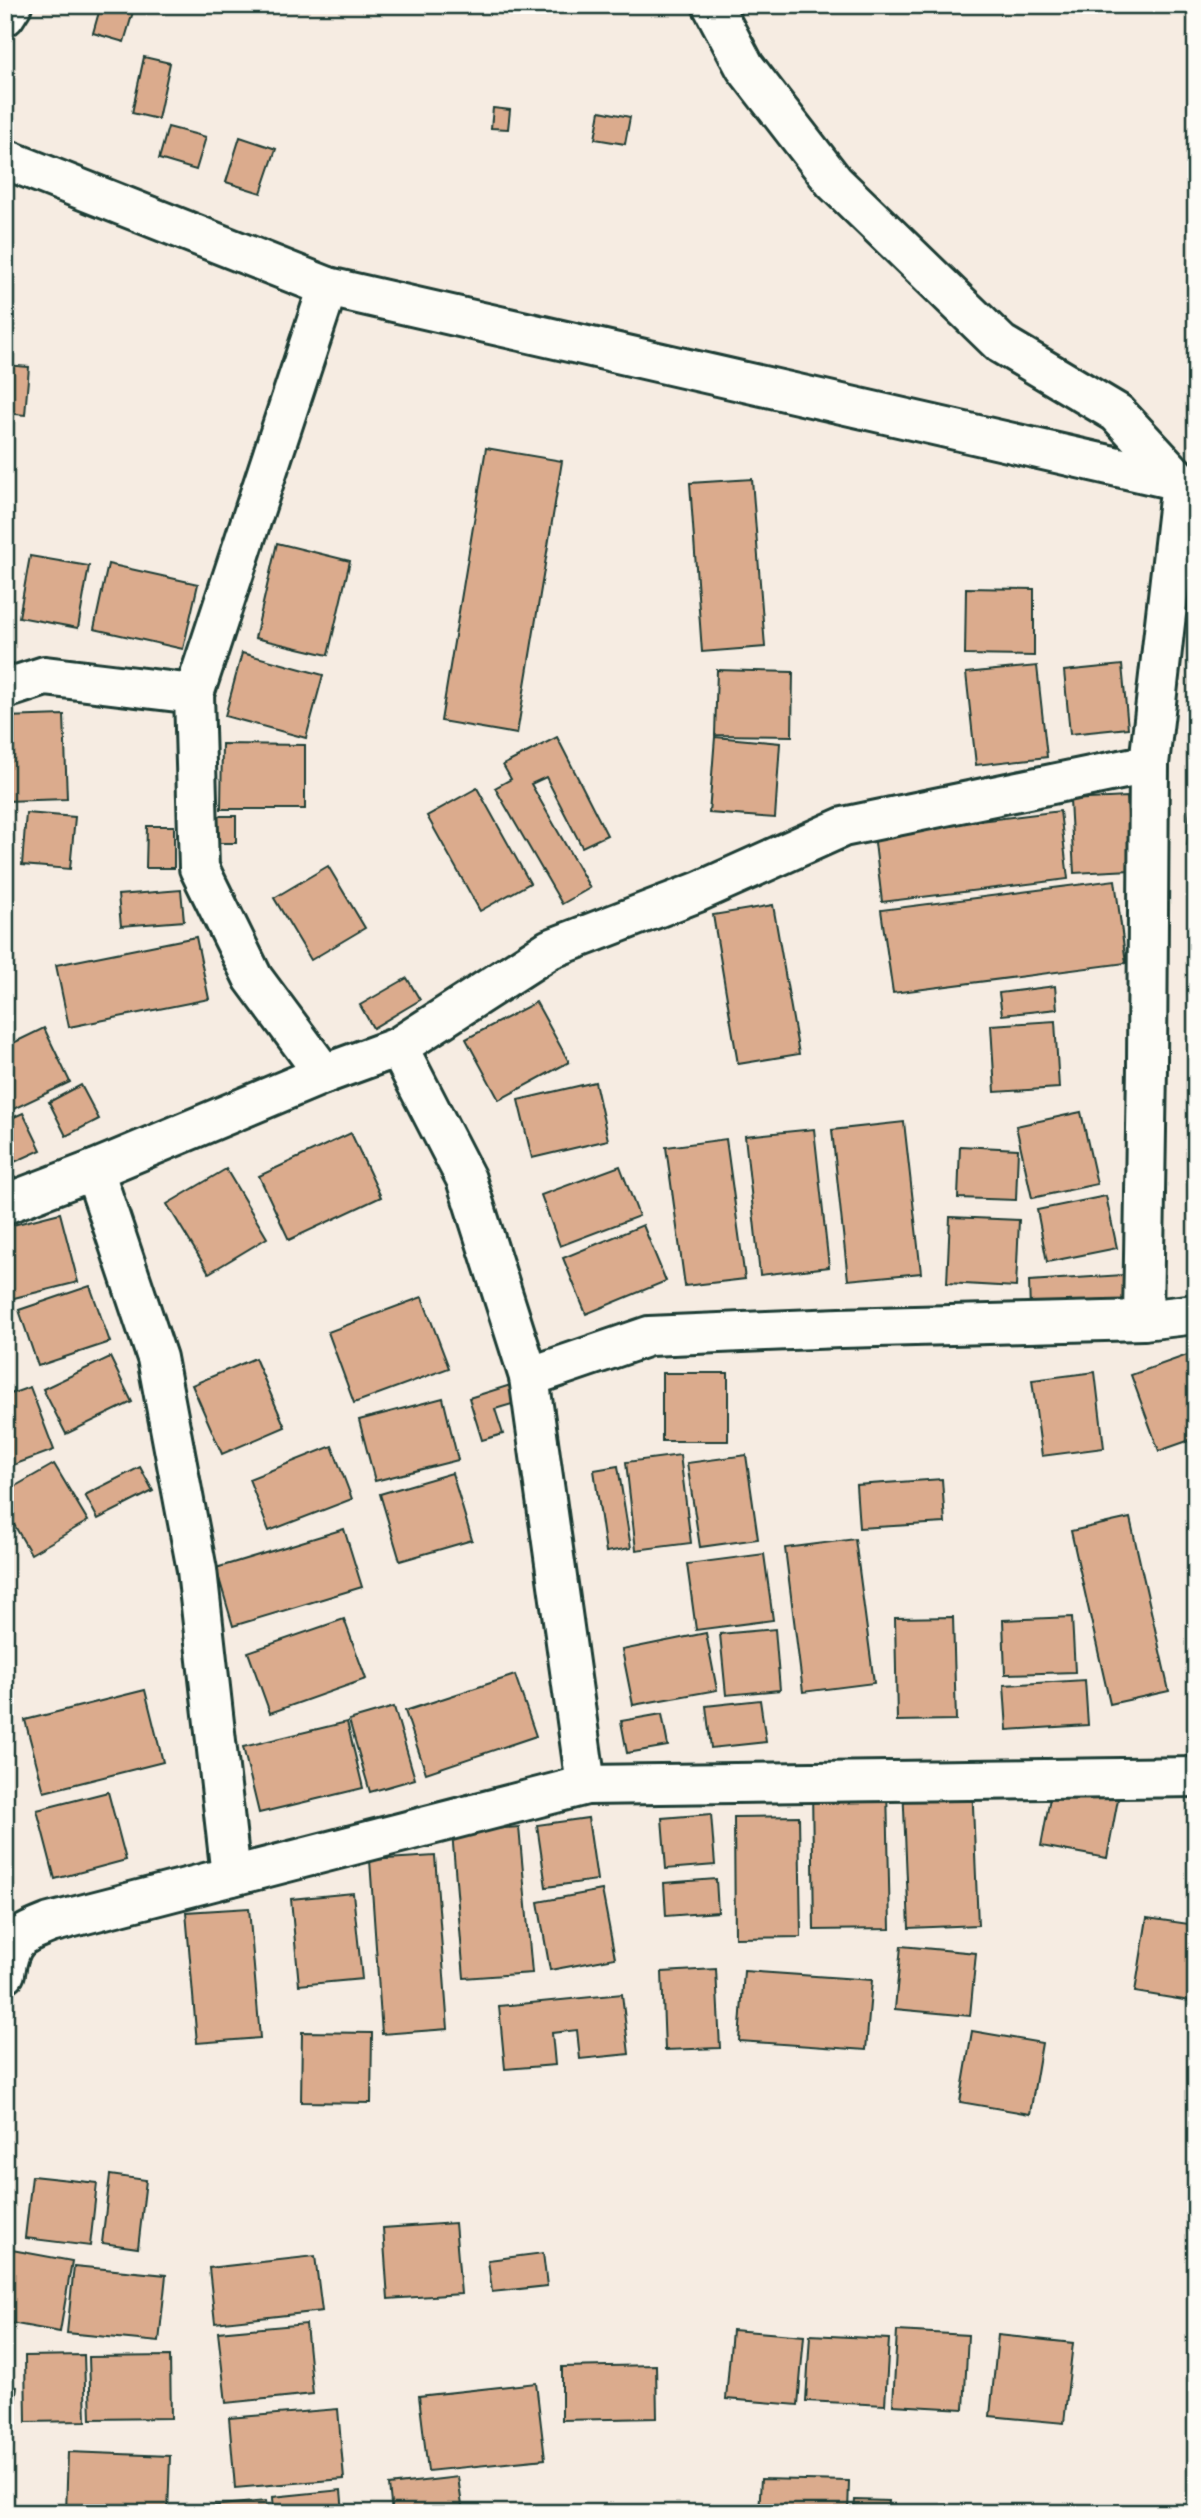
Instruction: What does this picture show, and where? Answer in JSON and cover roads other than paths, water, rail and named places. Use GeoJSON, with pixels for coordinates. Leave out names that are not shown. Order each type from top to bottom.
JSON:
{"type":"FeatureCollection","features":[{"type":"Feature","properties":{"kind":"street"},"geometry":{"type":"LineString","coordinates":[[5,16],[12,5]]}},
{"type":"Feature","properties":{"kind":"street"},"geometry":{"type":"LineString","coordinates":[[712,5],[745,67],[834,182],[1001,344],[1118,413],[1188,484]]}},
{"type":"Feature","properties":{"kind":"street"},"geometry":{"type":"LineString","coordinates":[[5,159],[328,287],[1188,484]]}},
{"type":"Feature","properties":{"kind":"street"},"geometry":{"type":"LineString","coordinates":[[324,1074],[253,978],[199,868],[194,694],[328,287]]}},
{"type":"Feature","properties":{"kind":"street"},"geometry":{"type":"LineString","coordinates":[[1143,1320],[1149,764],[1188,484]]}},
{"type":"Feature","properties":{"kind":"street"},"geometry":{"type":"LineString","coordinates":[[5,689],[45,676],[194,694]]}},
{"type":"Feature","properties":{"kind":"street"},"geometry":{"type":"LineString","coordinates":[[5,1203],[94,1170],[324,1074],[398,1047],[550,949],[698,892],[842,827],[1149,764]]}},
{"type":"Feature","properties":{"kind":"street"},"geometry":{"type":"LineString","coordinates":[[398,1047],[466,1179],[528,1377],[586,1785]]}},
{"type":"Feature","properties":{"kind":"street"},"geometry":{"type":"LineString","coordinates":[[94,1170],[157,1358],[197,1570],[231,1875]]}},
{"type":"Feature","properties":{"kind":"street"},"geometry":{"type":"LineString","coordinates":[[528,1377],[649,1336],[1143,1320],[1196,1314]]}},
{"type":"Feature","properties":{"kind":"street"},"geometry":{"type":"LineString","coordinates":[[8,1944],[50,1923],[586,1785],[1196,1777]]}}]}
